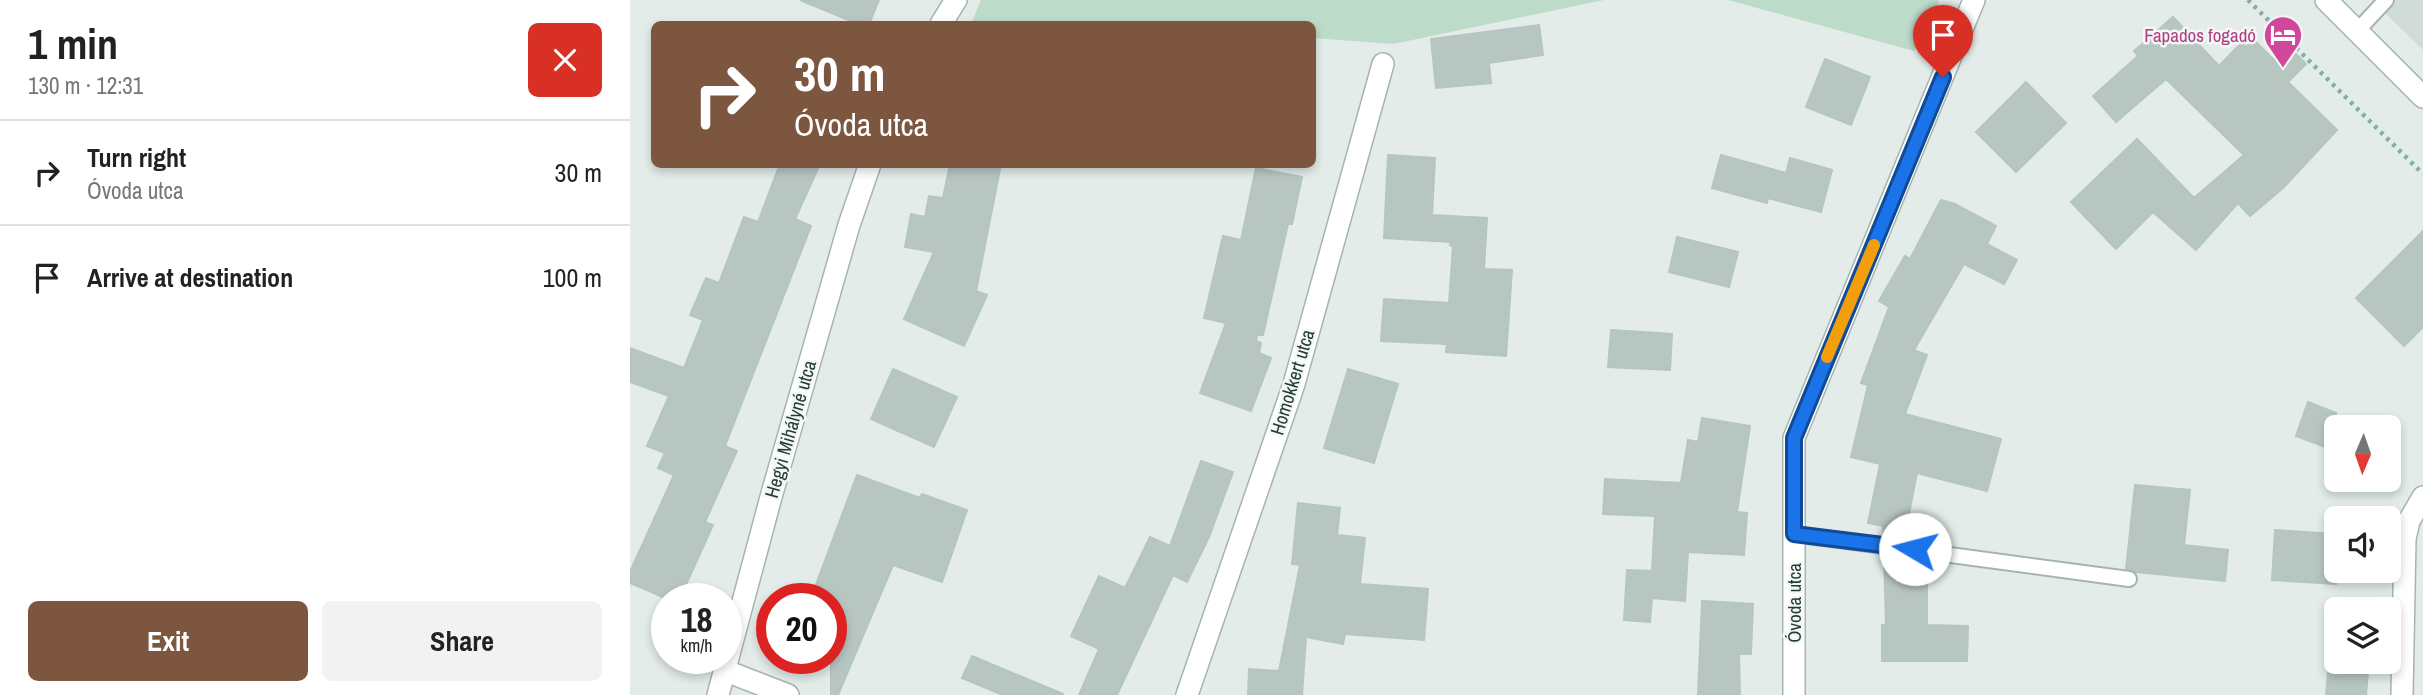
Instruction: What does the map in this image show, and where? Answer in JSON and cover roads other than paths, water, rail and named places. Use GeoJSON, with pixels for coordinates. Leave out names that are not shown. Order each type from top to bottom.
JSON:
{"type":"FeatureCollection","features":[{"type":"Feature","properties":{"kind":"street"},"geometry":{"type":"LineString","coordinates":[[944,21],[956,0]]}},
{"type":"Feature","properties":{"kind":"street","name":"Óvoda utca"},"geometry":{"type":"LineString","coordinates":[[1794,695],[1794,438],[1975,0]]}},
{"type":"Feature","properties":{"kind":"street"},"geometry":{"type":"LineString","coordinates":[[2326,0],[2423,97]]}},
{"type":"Feature","properties":{"kind":"street","name":"Homokkert utca"},"geometry":{"type":"LineString","coordinates":[[1187,695],[1294,384],[1383,64]]}},
{"type":"Feature","properties":{"kind":"street","name":"Hegyi Mihályné utca"},"geometry":{"type":"LineString","coordinates":[[742,609],[774,484],[849,225],[869,168]]}},
{"type":"Feature","properties":{"kind":"street"},"geometry":{"type":"LineString","coordinates":[[2402,695],[2405,539],[2409,521],[2423,497]]}},
{"type":"Feature","properties":{"kind":"street","name":"Hegyi Mihályné utca"},"geometry":{"type":"LineString","coordinates":[[718,695],[725,674]]}},
{"type":"Feature","properties":{"kind":"street"},"geometry":{"type":"LineString","coordinates":[[734,674],[788,695]]}},
{"type":"Feature","properties":{"kind":"lane"},"geometry":{"type":"LineString","coordinates":[[2358,30],[2386,0]]}},
{"type":"Feature","properties":{"kind":"lane"},"geometry":{"type":"LineString","coordinates":[[1794,534],[2129,579]]}},
{"type":"Feature","properties":{"kind":"place","name":"Fapados fogadó"},"geometry":{"type":"Point","coordinates":[2283,69]}}]}
